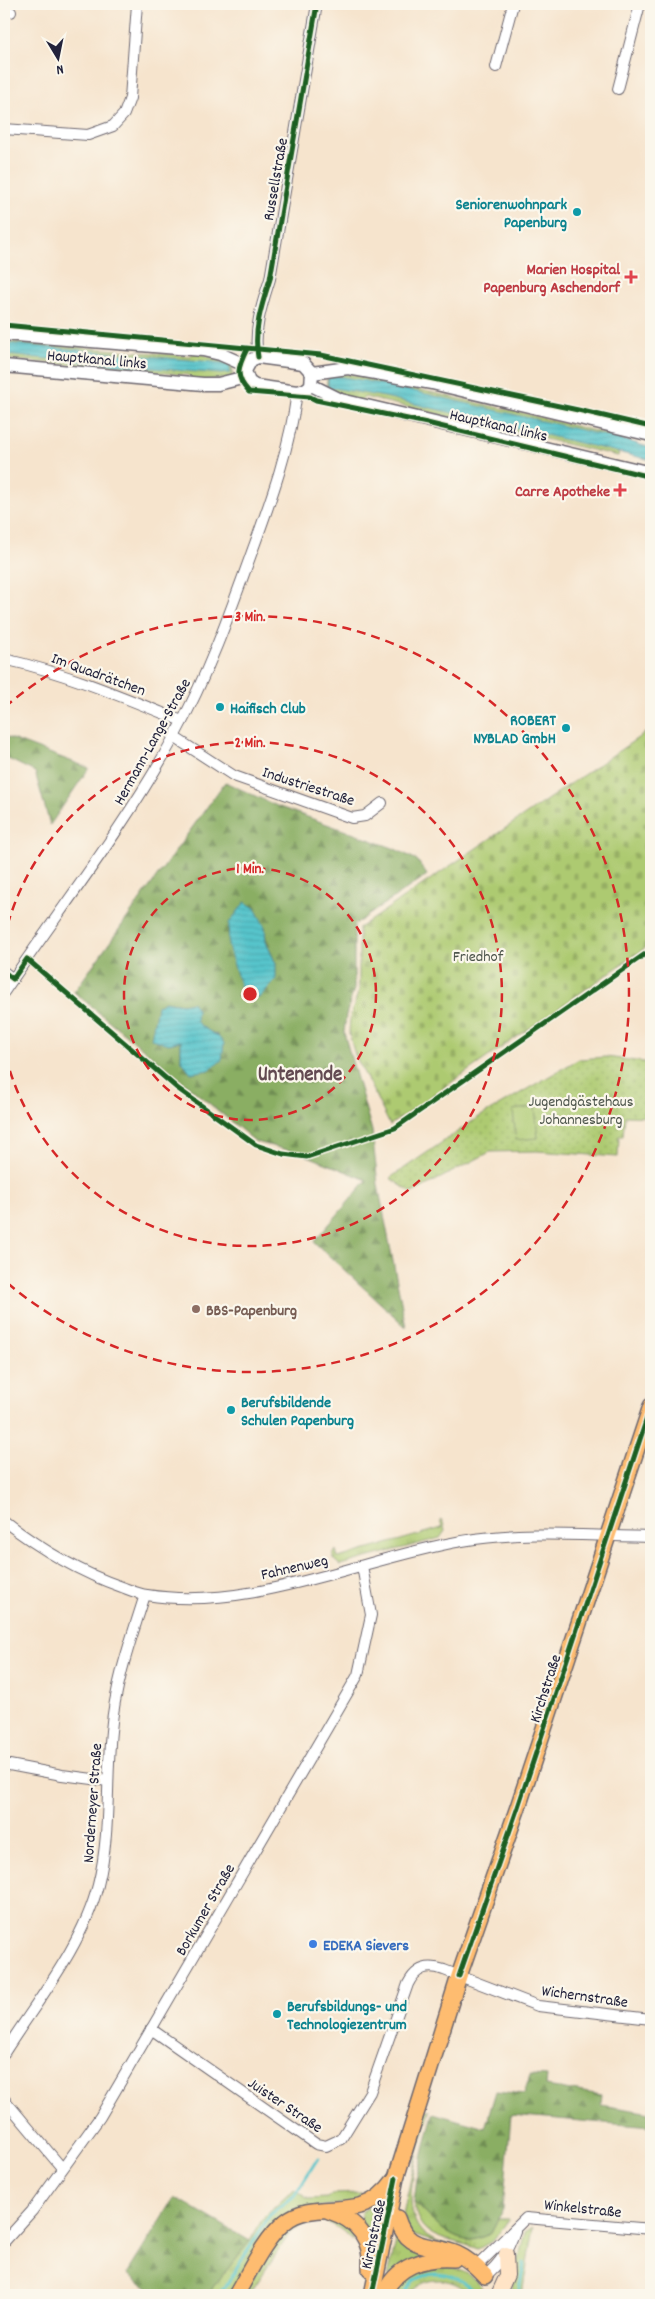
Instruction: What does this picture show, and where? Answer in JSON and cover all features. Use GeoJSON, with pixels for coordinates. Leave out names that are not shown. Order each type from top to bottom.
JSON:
{"type":"FeatureCollection","features":[{"type":"Feature","properties":{"kind":"main road","name":"Kirchstraße"},"geometry":{"type":"LineString","coordinates":[[376,2293],[396,2178],[416,2120],[459,1976],[518,1807],[651,1406]]}},
{"type":"Feature","properties":{"kind":"main road","name":"Kirchstraße"},"geometry":{"type":"LineString","coordinates":[[376,2293],[397,2218],[410,2159],[416,2120]]}},
{"type":"Feature","properties":{"kind":"main road"},"geometry":{"type":"LineString","coordinates":[[236,2295],[274,2233],[285,2221],[303,2212],[361,2206],[386,2191],[396,2178]]}},
{"type":"Feature","properties":{"kind":"main road"},"geometry":{"type":"LineString","coordinates":[[325,2210],[342,2215],[359,2227],[365,2236],[370,2250],[370,2274],[376,2293],[395,2276],[418,2262],[440,2258],[477,2268]]}},
{"type":"Feature","properties":{"kind":"main road"},"geometry":{"type":"LineString","coordinates":[[397,2218],[401,2230],[413,2242],[458,2254],[477,2268],[497,2295],[507,2274],[506,2254]]}},
{"type":"Feature","properties":{"kind":"street"},"geometry":{"type":"LineString","coordinates":[[4,128],[88,135],[113,126],[124,114],[130,98],[137,4]]}},
{"type":"Feature","properties":{"kind":"street","name":"Russellstraße"},"geometry":{"type":"LineString","coordinates":[[258,357],[257,337],[260,312],[270,279],[317,4]]}},
{"type":"Feature","properties":{"kind":"street"},"geometry":{"type":"LineString","coordinates":[[496,67],[513,4]]}},
{"type":"Feature","properties":{"kind":"street"},"geometry":{"type":"LineString","coordinates":[[618,90],[640,4]]}},
{"type":"Feature","properties":{"kind":"street"},"geometry":{"type":"LineString","coordinates":[[4,334],[203,350],[220,354],[246,371],[255,386],[297,392],[304,390],[311,379],[348,368],[422,382],[651,435]]}},
{"type":"Feature","properties":{"kind":"street"},"geometry":{"type":"LineString","coordinates":[[246,371],[251,360],[258,357]]}},
{"type":"Feature","properties":{"kind":"street","name":"Hauptkanal links"},"geometry":{"type":"LineString","coordinates":[[258,357],[303,363],[311,379],[341,400],[651,473]]}},
{"type":"Feature","properties":{"kind":"street","name":"Hauptkanal links"},"geometry":{"type":"LineString","coordinates":[[4,366],[203,384],[218,384],[246,371]]}},
{"type":"Feature","properties":{"kind":"street","name":"Hermann-Lange-Straße"},"geometry":{"type":"LineString","coordinates":[[4,992],[124,819],[174,737],[200,686],[237,595],[274,492],[292,428],[297,392]]}},
{"type":"Feature","properties":{"kind":"street","name":"Im Quadrätchen"},"geometry":{"type":"LineString","coordinates":[[4,659],[41,667],[82,680],[182,721]]}},
{"type":"Feature","properties":{"kind":"street","name":"Industriestraße"},"geometry":{"type":"LineString","coordinates":[[174,737],[234,776],[352,818],[365,816],[382,803]]}},
{"type":"Feature","properties":{"kind":"street"},"geometry":{"type":"LineString","coordinates":[[4,972],[13,979]]}},
{"type":"Feature","properties":{"kind":"street","name":"Fahnenweg"},"geometry":{"type":"LineString","coordinates":[[4,1521],[26,1538],[72,1566],[145,1595],[176,1599],[213,1598],[264,1589],[454,1542],[486,1537],[562,1533],[651,1537]]}},
{"type":"Feature","properties":{"kind":"street","name":"Borkumer Straße"},"geometry":{"type":"LineString","coordinates":[[4,2242],[32,2211],[100,2117],[358,1675],[371,1615],[362,1566]]}},
{"type":"Feature","properties":{"kind":"street","name":"Norderneyer Straße"},"geometry":{"type":"LineString","coordinates":[[4,2052],[84,1926],[98,1886],[106,1849],[111,1730],[116,1699],[145,1595]]}},
{"type":"Feature","properties":{"kind":"street"},"geometry":{"type":"LineString","coordinates":[[4,1764],[62,1776],[108,1781]]}},
{"type":"Feature","properties":{"kind":"street","name":"Juister Straße"},"geometry":{"type":"LineString","coordinates":[[151,2030],[316,2144],[326,2146],[341,2139],[370,2092],[413,1974],[422,1968],[434,1966],[459,1976]]}},
{"type":"Feature","properties":{"kind":"street","name":"Wichernstraße"},"geometry":{"type":"LineString","coordinates":[[459,1976],[538,2006],[651,2019]]}},
{"type":"Feature","properties":{"kind":"street"},"geometry":{"type":"LineString","coordinates":[[4,2099],[62,2168]]}},
{"type":"Feature","properties":{"kind":"street","name":"Winkelstraße"},"geometry":{"type":"LineString","coordinates":[[477,2268],[522,2220],[532,2217],[651,2229]]}},
{"type":"Feature","properties":{"kind":"street"},"geometry":{"type":"LineString","coordinates":[[477,2268],[498,2265],[506,2254],[516,2228]]}},
{"type":"Feature","properties":{"kind":"green space"},"geometry":{"type":"Polygon","coordinates":[[[4,341],[190,356],[195,352],[233,364],[232,378],[192,381],[188,375],[4,359],[4,341]]]}},
{"type":"Feature","properties":{"kind":"green space"},"geometry":{"type":"Polygon","coordinates":[[[328,372],[354,375],[523,413],[623,438],[618,456],[365,397],[359,402],[326,389],[328,372]]]}},
{"type":"Feature","properties":{"kind":"green space","name":"Friedhof"},"geometry":{"type":"Polygon","coordinates":[[[651,729],[651,944],[390,1125],[355,1055],[349,1034],[350,1017],[359,990],[359,928],[651,729]]]}},
{"type":"Feature","properties":{"kind":"green space"},"geometry":{"type":"Polygon","coordinates":[[[4,736],[89,768],[50,825],[35,772],[4,757],[4,736]]]}},
{"type":"Feature","properties":{"kind":"green space"},"geometry":{"type":"Polygon","coordinates":[[[225,782],[277,806],[393,848],[417,860],[427,875],[354,925],[354,989],[346,1015],[344,1033],[372,1131],[378,1185],[406,1327],[314,1242],[367,1180],[303,1154],[256,1142],[74,992],[225,782]],[[265,927],[259,998],[276,964],[266,942],[265,927]],[[165,1001],[181,1041],[181,1060],[218,1035],[202,1029],[195,1021],[197,1010],[182,1004],[165,1001]]]}},
{"type":"Feature","properties":{"kind":"green space","name":"Jugendgästehaus Johannesburg"},"geometry":{"type":"Polygon","coordinates":[[[606,1057],[651,1063],[651,1084],[648,1094],[651,1096],[651,1117],[625,1116],[623,1136],[619,1136],[618,1157],[537,1151],[490,1152],[412,1193],[390,1178],[479,1117],[579,1059],[606,1057]]]}},
{"type":"Feature","properties":{"kind":"green space"},"geometry":{"type":"Polygon","coordinates":[[[535,1107],[538,1138],[516,1140],[513,1110],[535,1107]]]}},
{"type":"Feature","properties":{"kind":"green space"},"geometry":{"type":"Polygon","coordinates":[[[440,1520],[443,1522],[445,1531],[440,1538],[340,1565],[333,1559],[336,1550],[338,1558],[442,1528],[440,1520]]]}},
{"type":"Feature","properties":{"kind":"green space"},"geometry":{"type":"Polygon","coordinates":[[[530,2075],[547,2076],[546,2086],[602,2095],[601,2105],[651,2113],[651,2127],[511,2115],[503,2209],[490,2234],[470,2240],[455,2236],[439,2227],[414,2202],[417,2179],[433,2113],[485,2128],[496,2091],[524,2094],[530,2075]]]}},
{"type":"Feature","properties":{"kind":"green space"},"geometry":{"type":"Polygon","coordinates":[[[426,2110],[430,2110],[413,2177],[412,2212],[418,2226],[428,2237],[471,2252],[411,2235],[403,2214],[426,2110]]]}},
{"type":"Feature","properties":{"kind":"green space"},"geometry":{"type":"Polygon","coordinates":[[[294,2189],[308,2199],[327,2198],[332,2194],[361,2193],[357,2202],[299,2209],[230,2295],[209,2295],[213,2287],[250,2241],[263,2218],[294,2189]]]}},
{"type":"Feature","properties":{"kind":"green space"},"geometry":{"type":"Polygon","coordinates":[[[175,2197],[250,2241],[213,2287],[209,2295],[159,2295],[127,2274],[175,2197]]]}},
{"type":"Feature","properties":{"kind":"green space"},"geometry":{"type":"Polygon","coordinates":[[[384,2199],[375,2245],[359,2222],[362,2211],[384,2199]]]}},
{"type":"Feature","properties":{"kind":"green space"},"geometry":{"type":"Polygon","coordinates":[[[414,2202],[439,2227],[462,2239],[472,2240],[490,2234],[498,2219],[509,2219],[494,2240],[478,2249],[446,2240],[428,2232],[417,2215],[414,2202]]]}},
{"type":"Feature","properties":{"kind":"green space"},"geometry":{"type":"Polygon","coordinates":[[[316,2216],[329,2216],[352,2229],[354,2241],[339,2228],[324,2222],[316,2221],[299,2226],[290,2233],[249,2295],[242,2295],[277,2240],[298,2221],[316,2216]]]}},
{"type":"Feature","properties":{"kind":"green space"},"geometry":{"type":"Polygon","coordinates":[[[533,2227],[522,2295],[510,2295],[525,2232],[533,2227]]]}},
{"type":"Feature","properties":{"kind":"green space"},"geometry":{"type":"Polygon","coordinates":[[[397,2237],[428,2255],[388,2276],[397,2237]]]}},
{"type":"Feature","properties":{"kind":"green space"},"geometry":{"type":"Polygon","coordinates":[[[440,2265],[454,2268],[467,2274],[478,2283],[486,2295],[471,2295],[456,2284],[439,2280],[423,2283],[408,2295],[390,2295],[399,2282],[411,2274],[425,2268],[440,2265]]]}},
{"type":"Feature","properties":{"kind":"water"},"geometry":{"type":"Polygon","coordinates":[[[4,343],[224,363],[230,366],[230,373],[221,374],[4,355],[4,343]]]}},
{"type":"Feature","properties":{"kind":"water"},"geometry":{"type":"Polygon","coordinates":[[[333,375],[388,385],[628,441],[651,448],[651,460],[385,397],[328,387],[328,378],[333,375]]]}},
{"type":"Feature","properties":{"kind":"water"},"geometry":{"type":"Polygon","coordinates":[[[245,902],[255,908],[265,927],[266,942],[276,964],[276,979],[259,998],[244,998],[228,946],[229,923],[245,902]]]}},
{"type":"Feature","properties":{"kind":"water"},"geometry":{"type":"Polygon","coordinates":[[[165,1001],[182,1004],[192,1002],[197,1010],[196,1021],[224,1043],[222,1060],[209,1070],[191,1073],[181,1060],[181,1041],[169,1044],[151,1039],[157,1006],[165,1001]]]}},
{"type":"Feature","properties":{"kind":"waterway"},"geometry":{"type":"LineString","coordinates":[[220,2295],[270,2215],[294,2196],[318,2158]]}},
{"type":"Feature","properties":{"kind":"waterway"},"geometry":{"type":"LineString","coordinates":[[518,2295],[524,2263]]}},
{"type":"Feature","properties":{"kind":"waterway"},"geometry":{"type":"LineString","coordinates":[[404,2295],[412,2283],[421,2277],[439,2274],[456,2278],[471,2288],[477,2295]]}},
{"type":"Feature","properties":{"kind":"cycle path"},"geometry":{"type":"LineString","coordinates":[[258,357],[257,327],[270,279],[317,4]]}},
{"type":"Feature","properties":{"kind":"cycle path"},"geometry":{"type":"LineString","coordinates":[[4,325],[321,355],[651,427]]}},
{"type":"Feature","properties":{"kind":"cycle path"},"geometry":{"type":"LineString","coordinates":[[247,349],[241,361],[239,376],[249,392],[310,397],[316,400],[427,423],[651,477]]}},
{"type":"Feature","properties":{"kind":"cycle path"},"geometry":{"type":"LineString","coordinates":[[4,972],[13,979],[27,959],[177,1088],[256,1145],[283,1154],[307,1157],[395,1128],[651,950]]}},
{"type":"Feature","properties":{"kind":"cycle path"},"geometry":{"type":"LineString","coordinates":[[459,1976],[518,1807],[651,1406]]}},
{"type":"Feature","properties":{"kind":"cycle path"},"geometry":{"type":"LineString","coordinates":[[372,2295],[396,2178]]}},
{"type":"Feature","properties":{"kind":"place","name":"Seniorenwohnpark Papenburg"},"geometry":{"type":"Point","coordinates":[577,212]}},
{"type":"Feature","properties":{"kind":"place","name":"Marien Hospital Papenburg Aschendorf"},"geometry":{"type":"Point","coordinates":[631,277]}},
{"type":"Feature","properties":{"kind":"place","name":"Carre Apotheke"},"geometry":{"type":"Point","coordinates":[620,490]}},
{"type":"Feature","properties":{"kind":"place","name":"Haifisch Club"},"geometry":{"type":"Point","coordinates":[220,707]}},
{"type":"Feature","properties":{"kind":"place","name":"ROBERT NYBLAD GmbH"},"geometry":{"type":"Point","coordinates":[566,728]}},
{"type":"Feature","properties":{"kind":"place","name":"BBS-Papenburg"},"geometry":{"type":"Point","coordinates":[196,1309]}},
{"type":"Feature","properties":{"kind":"place","name":"Berufsbildende Schulen Papenburg"},"geometry":{"type":"Point","coordinates":[231,1410]}},
{"type":"Feature","properties":{"kind":"place","name":"EDEKA Sievers"},"geometry":{"type":"Point","coordinates":[313,1944]}},
{"type":"Feature","properties":{"kind":"place","name":"Berufsbildungs- und Technologiezentrum"},"geometry":{"type":"Point","coordinates":[277,2014]}},
{"type":"Feature","properties":{"kind":"district","name":"Untenende"},"geometry":{"type":"Point","coordinates":[300,1073]}}]}
